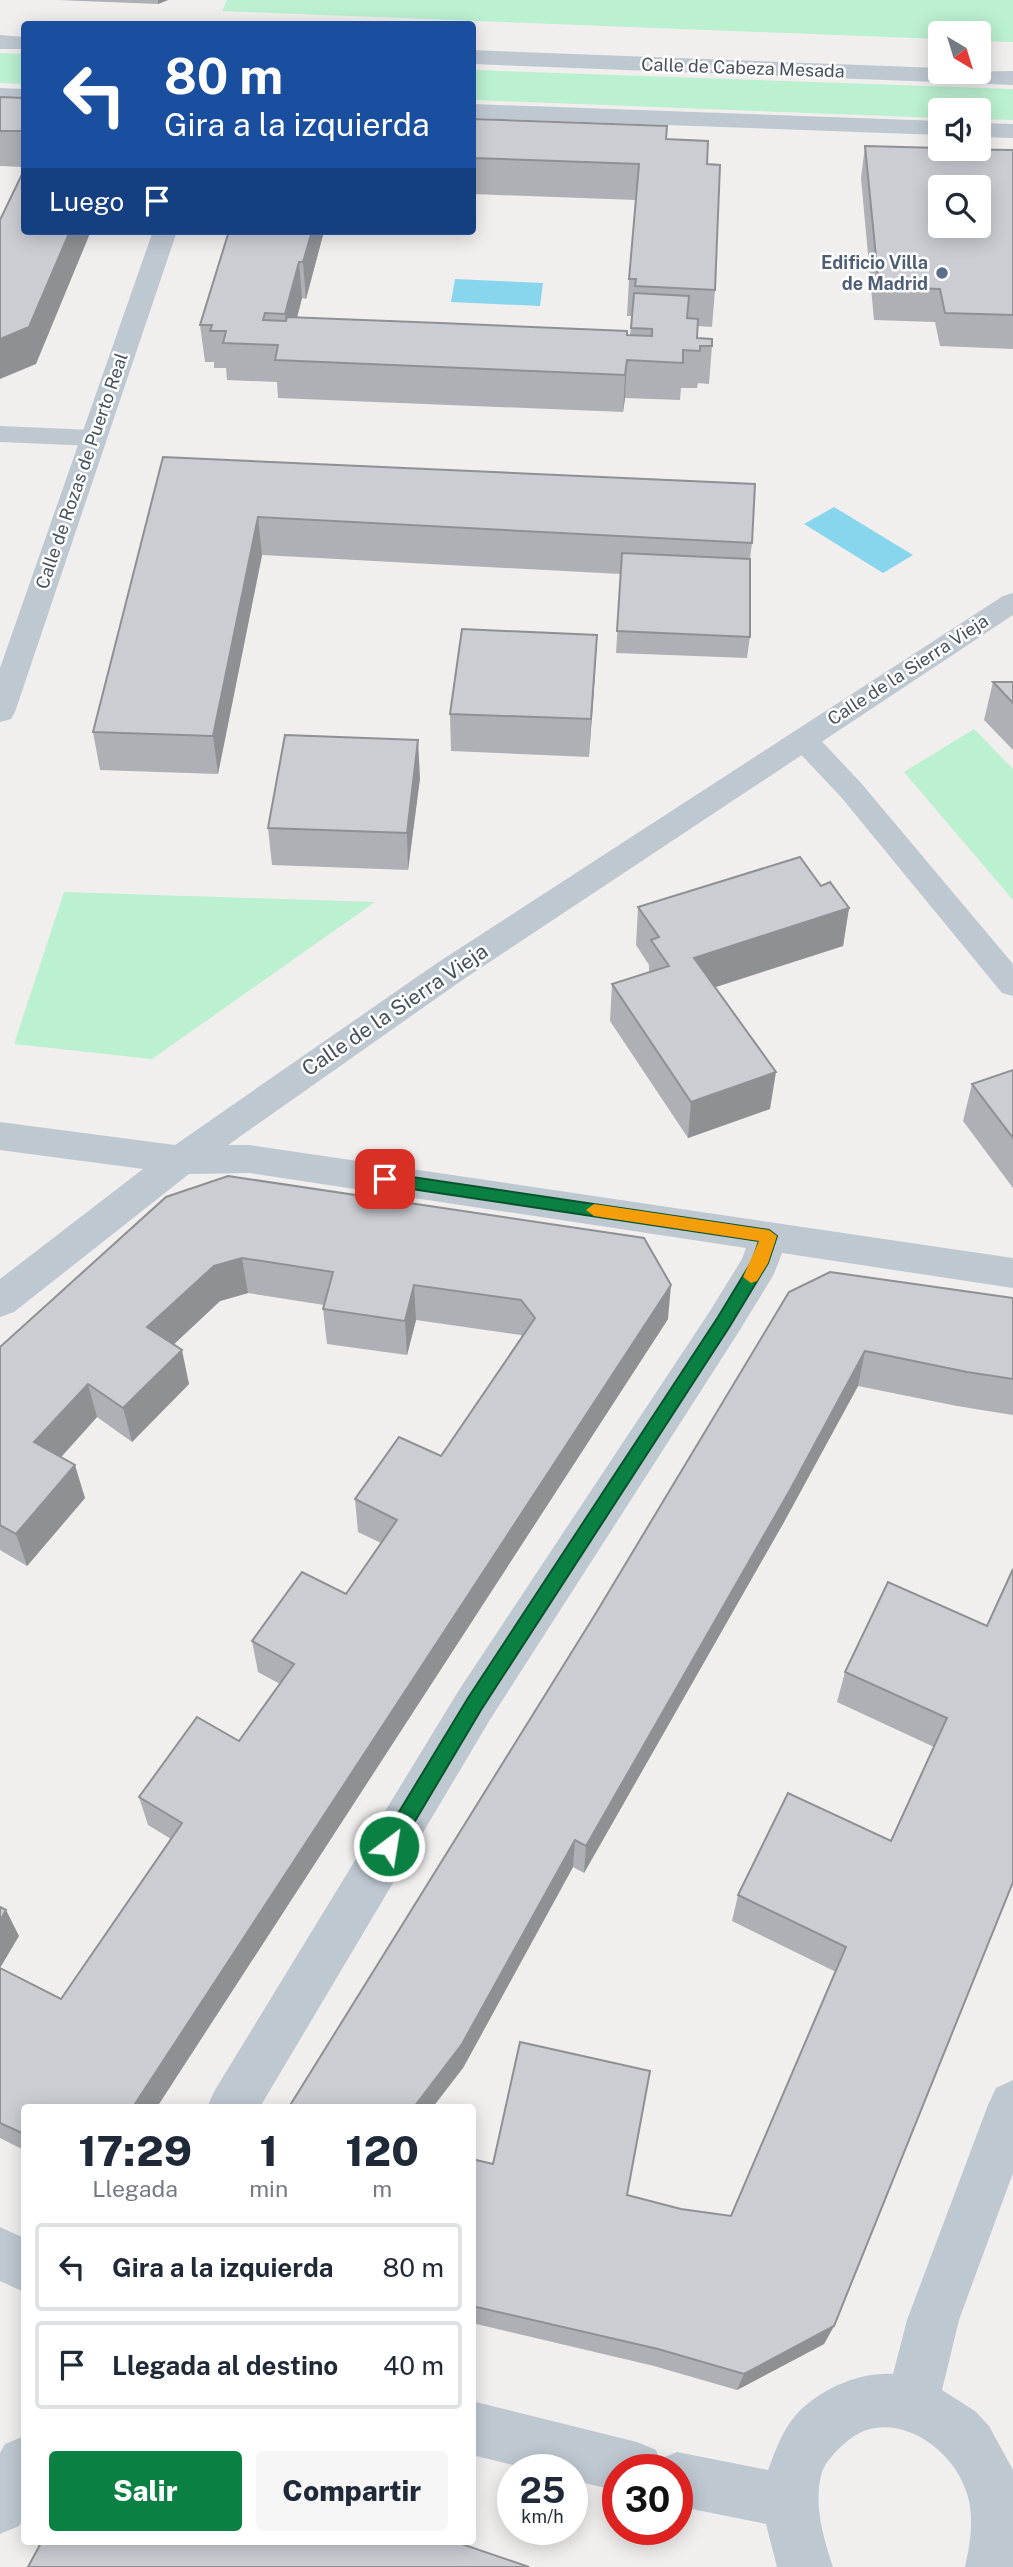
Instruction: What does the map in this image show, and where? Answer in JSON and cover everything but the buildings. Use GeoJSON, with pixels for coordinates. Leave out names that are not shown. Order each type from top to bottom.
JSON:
{"type":"FeatureCollection","features":[{"type":"Feature","properties":{"kind":"street"},"geometry":{"type":"LineString","coordinates":[[0,42],[21,43]]}},
{"type":"Feature","properties":{"kind":"street","name":"Calle de Cabeza Mesada"},"geometry":{"type":"LineString","coordinates":[[476,57],[1013,78]]}},
{"type":"Feature","properties":{"kind":"street"},"geometry":{"type":"LineString","coordinates":[[0,95],[21,96]]}},
{"type":"Feature","properties":{"kind":"street"},"geometry":{"type":"LineString","coordinates":[[476,111],[928,128]]}},
{"type":"Feature","properties":{"kind":"street"},"geometry":{"type":"LineString","coordinates":[[991,130],[1013,131]]}},
{"type":"Feature","properties":{"kind":"street","name":"Calle de Rozas de Puerto Real"},"geometry":{"type":"LineString","coordinates":[[0,712],[164,235]]}},
{"type":"Feature","properties":{"kind":"street"},"geometry":{"type":"LineString","coordinates":[[0,434],[93,438]]}},
{"type":"Feature","properties":{"kind":"street","name":"Calle de la Sierra Vieja"},"geometry":{"type":"LineString","coordinates":[[0,1301],[181,1160],[449,972],[1013,602]]}},
{"type":"Feature","properties":{"kind":"street"},"geometry":{"type":"LineString","coordinates":[[0,1136],[181,1160],[249,1159],[1013,1273]]}},
{"type":"Feature","properties":{"kind":"street"},"geometry":{"type":"LineString","coordinates":[[234,2104],[475,1704],[724,1322],[760,1263],[769,1236]]}},
{"type":"Feature","properties":{"kind":"street"},"geometry":{"type":"LineString","coordinates":[[912,2404],[933,2320],[1013,2105]]}},
{"type":"Feature","properties":{"kind":"street"},"geometry":{"type":"LineString","coordinates":[[0,2253],[21,2264]]}},
{"type":"Feature","properties":{"kind":"street"},"geometry":{"type":"LineString","coordinates":[[805,2567],[793,2536],[790,2502],[797,2463],[816,2431],[843,2410],[877,2400],[912,2404],[940,2417],[966,2440],[986,2469],[997,2503],[1002,2549]]}},
{"type":"Feature","properties":{"kind":"street"},"geometry":{"type":"LineString","coordinates":[[476,2429],[602,2460]]}},
{"type":"Feature","properties":{"kind":"street"},"geometry":{"type":"LineString","coordinates":[[0,2507],[21,2468]]}},
{"type":"Feature","properties":{"kind":"street"},"geometry":{"type":"LineString","coordinates":[[693,2482],[790,2502]]}},
{"type":"Feature","properties":{"kind":"lane","name":"Calle de la Sierra Vieja"},"geometry":{"type":"LineString","coordinates":[[803,739],[851,790],[1013,985]]}},
{"type":"Feature","properties":{"kind":"green space"},"geometry":{"type":"Polygon","coordinates":[[[227,0],[1013,0],[1013,42],[991,41],[991,21],[928,21],[928,39],[222,11],[227,0]]]}},
{"type":"Feature","properties":{"kind":"green space"},"geometry":{"type":"Polygon","coordinates":[[[0,53],[21,54],[21,84],[0,83],[0,53]]]}},
{"type":"Feature","properties":{"kind":"green space"},"geometry":{"type":"Polygon","coordinates":[[[476,70],[1013,89],[1013,120],[991,119],[991,98],[928,98],[928,118],[476,100],[476,70]]]}},
{"type":"Feature","properties":{"kind":"green space"},"geometry":{"type":"Polygon","coordinates":[[[974,729],[1013,769],[1013,900],[904,772],[974,729]]]}},
{"type":"Feature","properties":{"kind":"green space"},"geometry":{"type":"Polygon","coordinates":[[[64,892],[375,902],[152,1059],[14,1044],[64,892]]]}},
{"type":"Feature","properties":{"kind":"water"},"geometry":{"type":"Polygon","coordinates":[[[455,279],[543,283],[540,306],[451,302],[455,279]]]}},
{"type":"Feature","properties":{"kind":"water"},"geometry":{"type":"Polygon","coordinates":[[[834,507],[913,555],[883,573],[804,524],[834,507]]]}},
{"type":"Feature","properties":{"kind":"slow traffic"},"geometry":{"type":"LineString","coordinates":[[594,1210],[769,1236],[760,1263],[751,1277]]}},
{"type":"Feature","properties":{"kind":"place","name":"Edificio Villa de Madrid"},"geometry":{"type":"Point","coordinates":[942,273]}},
{"type":"Feature","properties":{"kind":"route"},"geometry":{"type":"LineString","coordinates":[[385,1179],[769,1236],[760,1263],[724,1322],[475,1704],[389,1846]]}}]}
